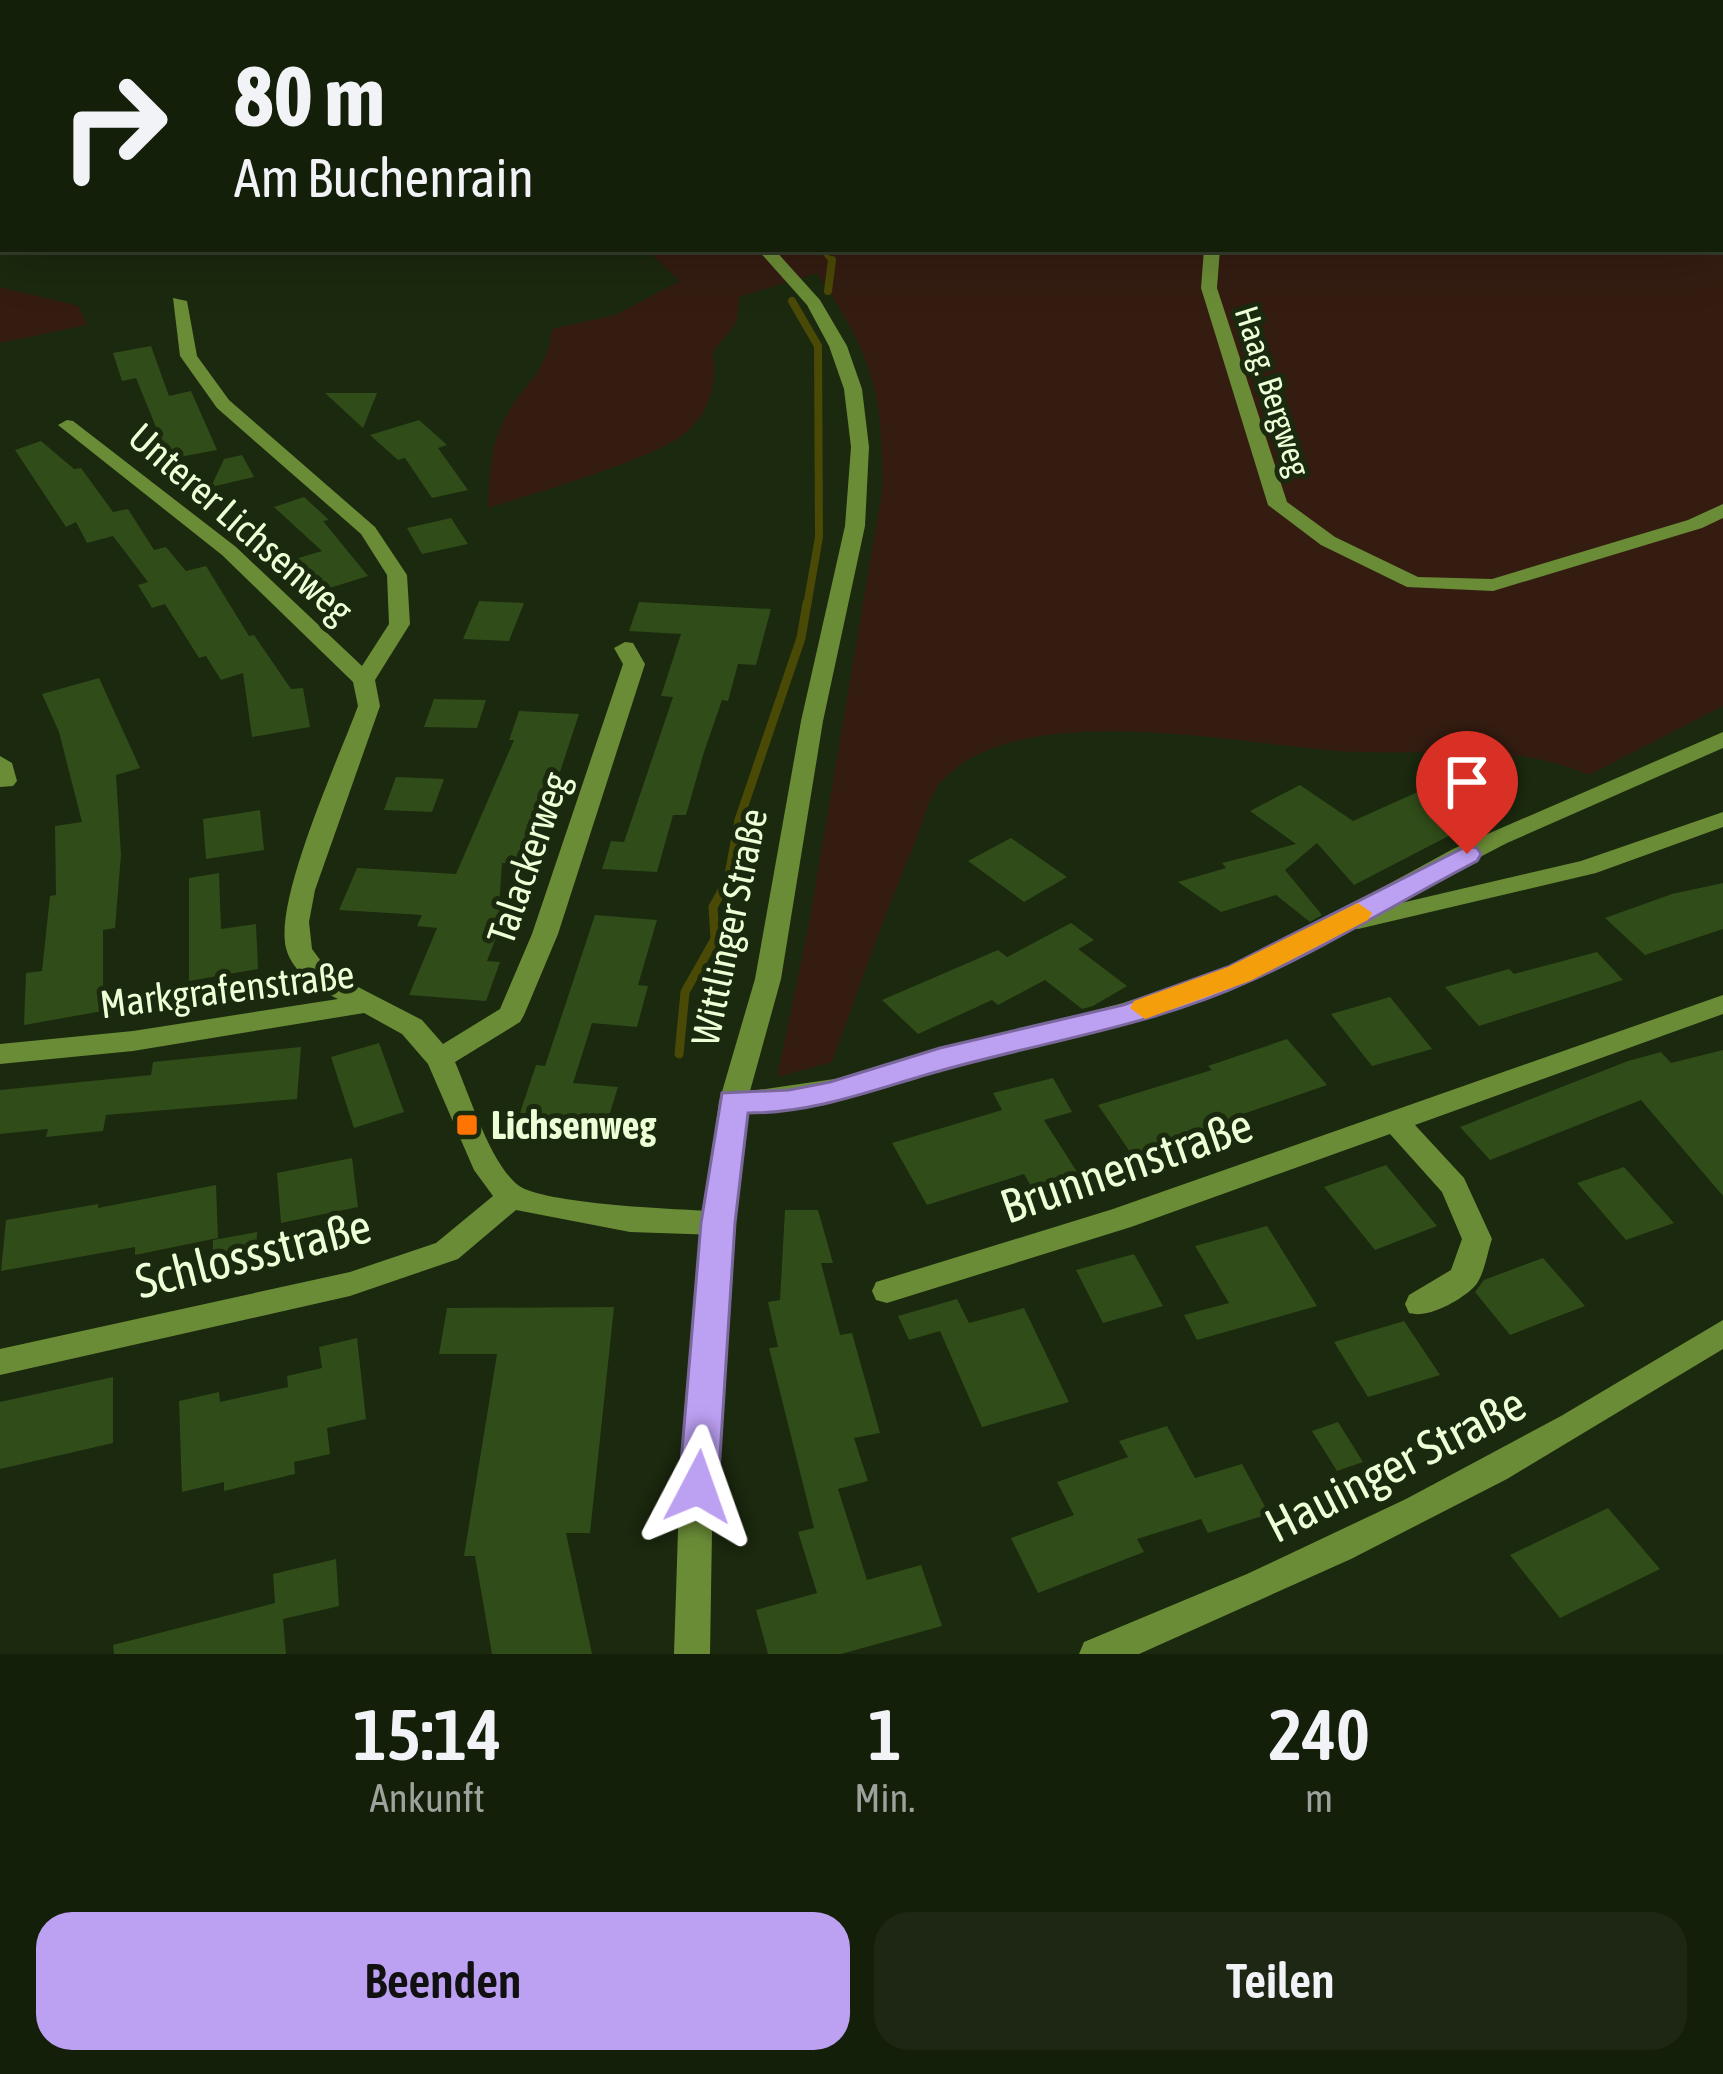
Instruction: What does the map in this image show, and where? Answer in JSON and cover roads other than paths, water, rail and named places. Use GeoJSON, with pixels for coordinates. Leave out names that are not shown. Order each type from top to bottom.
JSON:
{"type":"FeatureCollection","features":[{"type":"Feature","properties":{"kind":"street","name":"Wittlinger Straße"},"geometry":{"type":"LineString","coordinates":[[692,1654],[695,1531],[718,1223],[733,1102],[768,979],[812,721],[855,526],[860,447],[854,389],[838,346],[814,303],[768,252]]}},
{"type":"Feature","properties":{"kind":"street","name":"Haag. Bergweg"},"geometry":{"type":"LineString","coordinates":[[1212,252],[1209,288],[1279,506],[1328,541],[1414,583],[1493,585],[1695,524],[1723,510]]}},
{"type":"Feature","properties":{"kind":"street"},"geometry":{"type":"LineString","coordinates":[[179,302],[177,325],[198,374],[225,406],[369,530],[390,554],[404,585],[403,621],[390,652],[364,680],[369,706],[296,922],[299,951],[320,978],[364,1004]]}},
{"type":"Feature","properties":{"kind":"street","name":"Unterer Lichsenweg"},"geometry":{"type":"LineString","coordinates":[[68,424],[229,551],[364,680]]}},
{"type":"Feature","properties":{"kind":"street","name":"Talackerweg"},"geometry":{"type":"LineString","coordinates":[[440,1059],[511,1015],[545,934],[634,664],[625,648]]}},
{"type":"Feature","properties":{"kind":"street"},"geometry":{"type":"LineString","coordinates":[[733,1102],[789,1102],[831,1093],[940,1059],[1130,1014],[1239,974],[1338,925],[1425,872],[1723,739]]}},
{"type":"Feature","properties":{"kind":"street"},"geometry":{"type":"LineString","coordinates":[[1338,925],[1587,867],[1723,819]]}},
{"type":"Feature","properties":{"kind":"street","name":"Markgrafenstraße"},"geometry":{"type":"LineString","coordinates":[[0,1054],[133,1041],[364,1004],[412,1028],[440,1059],[488,1170],[511,1198]]}},
{"type":"Feature","properties":{"kind":"street","name":"Brunnenstraße"},"geometry":{"type":"LineString","coordinates":[[887,1292],[1120,1219],[1723,1004]]}},
{"type":"Feature","properties":{"kind":"street"},"geometry":{"type":"LineString","coordinates":[[1393,1118],[1454,1186],[1477,1239],[1464,1278],[1420,1304]]}},
{"type":"Feature","properties":{"kind":"street"},"geometry":{"type":"LineString","coordinates":[[511,1198],[630,1220],[718,1223]]}},
{"type":"Feature","properties":{"kind":"street","name":"Schlossstraße"},"geometry":{"type":"LineString","coordinates":[[0,1362],[350,1285],[447,1251],[511,1198]]}},
{"type":"Feature","properties":{"kind":"street","name":"Hauinger Straße"},"geometry":{"type":"LineString","coordinates":[[1097,1654],[1257,1590],[1418,1513],[1628,1395],[1723,1333]]}},
{"type":"Feature","properties":{"kind":"waterway"},"geometry":{"type":"LineString","coordinates":[[824,252],[832,262]]}},
{"type":"Feature","properties":{"kind":"waterway"},"geometry":{"type":"LineString","coordinates":[[828,291],[832,262]]}},
{"type":"Feature","properties":{"kind":"waterway"},"geometry":{"type":"LineString","coordinates":[[792,301],[818,346],[819,537],[807,606]]}},
{"type":"Feature","properties":{"kind":"waterway"},"geometry":{"type":"LineString","coordinates":[[679,1054],[685,992],[715,939],[713,907],[728,880],[739,820],[801,638],[807,603]]}},
{"type":"Feature","properties":{"kind":"place","name":"Lichsenweg"},"geometry":{"type":"Point","coordinates":[467,1125]}}]}
